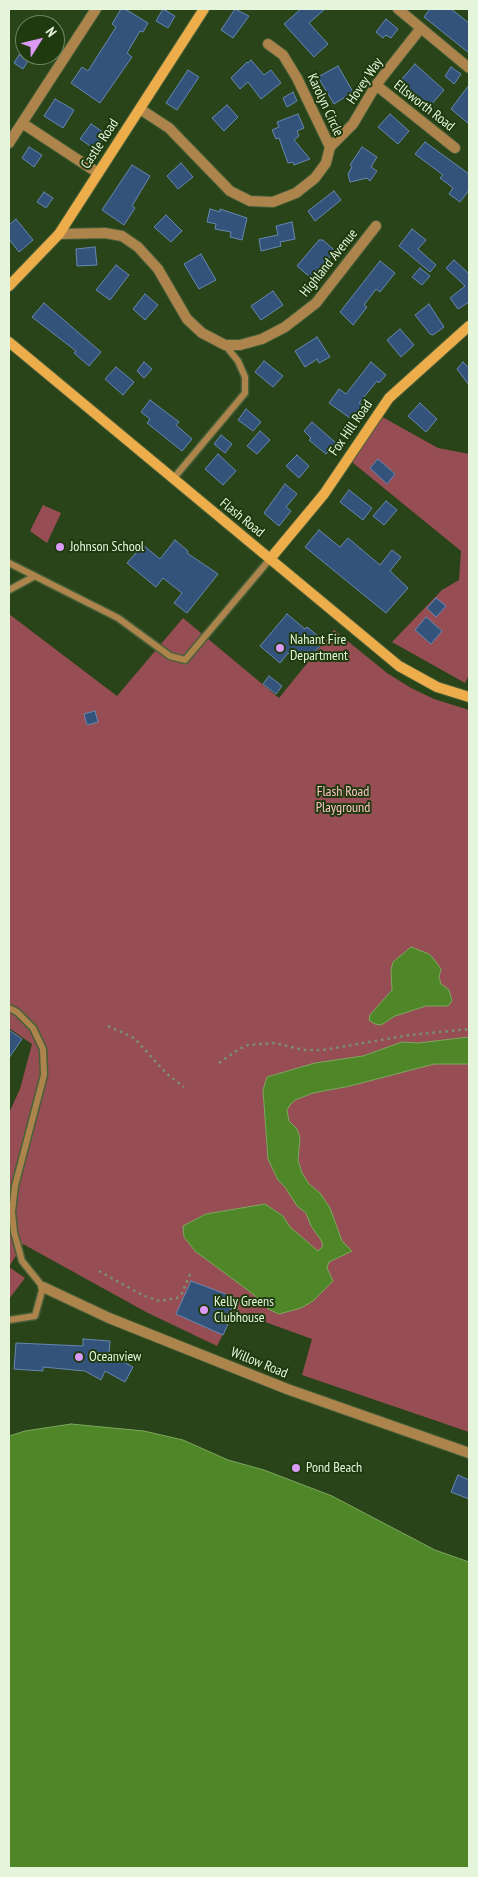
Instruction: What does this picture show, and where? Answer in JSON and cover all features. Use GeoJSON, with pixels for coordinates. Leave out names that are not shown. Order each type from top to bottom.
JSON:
{"type":"FeatureCollection","features":[{"type":"Feature","properties":{"kind":"main road","name":"Castle Road"},"geometry":{"type":"LineString","coordinates":[[9,286],[59,234],[204,9]]}},
{"type":"Feature","properties":{"kind":"main road","name":"Fox Hill Road"},"geometry":{"type":"LineString","coordinates":[[270,558],[324,494],[389,398],[469,326]]}},
{"type":"Feature","properties":{"kind":"main road","name":"Flash Road"},"geometry":{"type":"LineString","coordinates":[[9,342],[399,666],[437,687],[469,696]]}},
{"type":"Feature","properties":{"kind":"street"},"geometry":{"type":"LineString","coordinates":[[9,143],[96,9]]}},
{"type":"Feature","properties":{"kind":"street"},"geometry":{"type":"LineString","coordinates":[[398,9],[469,68]]}},
{"type":"Feature","properties":{"kind":"street","name":"Hovey Way"},"geometry":{"type":"LineString","coordinates":[[330,147],[353,124],[376,85],[421,28]]}},
{"type":"Feature","properties":{"kind":"street","name":"Karolyn Circle"},"geometry":{"type":"LineString","coordinates":[[140,109],[174,133],[230,191],[250,201],[273,202],[296,194],[315,178],[326,163],[330,147],[297,78],[283,55],[268,44]]}},
{"type":"Feature","properties":{"kind":"street","name":"Ellsworth Road"},"geometry":{"type":"LineString","coordinates":[[376,85],[455,148]]}},
{"type":"Feature","properties":{"kind":"street"},"geometry":{"type":"LineString","coordinates":[[22,123],[98,172]]}},
{"type":"Feature","properties":{"kind":"street","name":"Highland Avenue"},"geometry":{"type":"LineString","coordinates":[[225,345],[240,346],[262,339],[285,327],[316,302],[376,226]]}},
{"type":"Feature","properties":{"kind":"street"},"geometry":{"type":"LineString","coordinates":[[59,234],[105,233],[122,236],[138,247],[158,269],[187,319],[202,334],[225,345]]}},
{"type":"Feature","properties":{"kind":"street","name":"Willow Road"},"geometry":{"type":"LineString","coordinates":[[43,1287],[109,1318],[287,1390],[469,1453]]}},
{"type":"Feature","properties":{"kind":"lane"},"geometry":{"type":"LineString","coordinates":[[173,480],[245,393],[245,377],[238,361],[225,345]]}},
{"type":"Feature","properties":{"kind":"lane"},"geometry":{"type":"LineString","coordinates":[[9,563],[118,618],[170,656],[185,660],[270,558]]}},
{"type":"Feature","properties":{"kind":"lane"},"geometry":{"type":"LineString","coordinates":[[9,590],[36,576]]}},
{"type":"Feature","properties":{"kind":"lane"},"geometry":{"type":"LineString","coordinates":[[9,1008],[17,1012],[33,1028],[43,1048],[44,1074],[15,1186],[12,1212],[14,1232],[22,1261],[43,1287],[35,1316],[9,1320]]}},
{"type":"Feature","properties":{"kind":"path"},"geometry":{"type":"LineString","coordinates":[[108,1026],[134,1038],[167,1074],[184,1087]]}},
{"type":"Feature","properties":{"kind":"path"},"geometry":{"type":"LineString","coordinates":[[219,1063],[238,1048],[248,1046],[275,1044],[298,1049],[323,1050],[410,1034],[469,1029]]}},
{"type":"Feature","properties":{"kind":"path"},"geometry":{"type":"LineString","coordinates":[[99,1271],[142,1295],[160,1301],[177,1298],[182,1293],[190,1272]]}},
{"type":"Feature","properties":{"kind":"green space"},"geometry":{"type":"Polygon","coordinates":[[[377,414],[438,448],[469,454],[469,675],[465,683],[392,642],[442,590],[459,580],[461,551],[347,458],[377,414]]]}},
{"type":"Feature","properties":{"kind":"green space"},"geometry":{"type":"Polygon","coordinates":[[[43,505],[61,513],[47,543],[30,531],[43,505]]]}},
{"type":"Feature","properties":{"kind":"green space","name":"Flash Road Playground"},"geometry":{"type":"Polygon","coordinates":[[[9,614],[117,696],[183,618],[279,698],[334,630],[387,673],[411,688],[434,699],[469,710],[469,1432],[302,1375],[312,1339],[235,1311],[217,1346],[146,1312],[23,1244],[9,1267],[9,1113],[20,1089],[32,1044],[9,1028],[9,614]]]}},
{"type":"Feature","properties":{"kind":"green space"},"geometry":{"type":"Polygon","coordinates":[[[9,1267],[25,1278],[9,1299],[9,1267]]]}},
{"type":"Feature","properties":{"kind":"shaded area"},"geometry":{"type":"Polygon","coordinates":[[[411,947],[429,954],[433,958],[441,969],[439,977],[441,984],[449,990],[452,1001],[448,1006],[426,1006],[395,1016],[381,1025],[375,1024],[369,1020],[370,1015],[392,990],[391,970],[393,962],[411,947]]]}},
{"type":"Feature","properties":{"kind":"shaded area"},"geometry":{"type":"Polygon","coordinates":[[[469,1037],[469,1064],[434,1064],[350,1086],[313,1093],[295,1100],[287,1110],[289,1121],[297,1129],[300,1138],[298,1160],[302,1173],[309,1184],[320,1193],[330,1208],[342,1241],[352,1251],[329,1262],[327,1268],[333,1281],[313,1301],[301,1308],[279,1314],[268,1309],[264,1303],[195,1251],[184,1237],[183,1226],[206,1214],[265,1204],[283,1216],[290,1227],[318,1251],[323,1246],[321,1240],[311,1226],[306,1213],[297,1206],[285,1187],[278,1180],[268,1159],[263,1090],[267,1077],[315,1063],[363,1056],[402,1042],[418,1043],[469,1037]]]}},
{"type":"Feature","properties":{"kind":"shaded area"},"geometry":{"type":"Polygon","coordinates":[[[71,1424],[144,1431],[183,1440],[228,1460],[264,1470],[332,1496],[435,1550],[469,1562],[469,1868],[9,1868],[9,1436],[25,1431],[71,1424]]]}},
{"type":"Feature","properties":{"kind":"building"},"geometry":{"type":"Polygon","coordinates":[[[121,9],[125,9],[148,23],[143,32],[140,31],[127,53],[132,57],[100,103],[71,83],[82,67],[88,71],[116,27],[112,24],[121,9]]]}},
{"type":"Feature","properties":{"kind":"building"},"geometry":{"type":"Polygon","coordinates":[[[163,9],[175,16],[168,28],[156,21],[163,9]]]}},
{"type":"Feature","properties":{"kind":"building"},"geometry":{"type":"Polygon","coordinates":[[[235,9],[249,16],[233,38],[221,30],[235,9]]]}},
{"type":"Feature","properties":{"kind":"building"},"geometry":{"type":"Polygon","coordinates":[[[301,9],[325,9],[309,23],[328,44],[314,57],[284,24],[301,9]]]}},
{"type":"Feature","properties":{"kind":"building"},"geometry":{"type":"Polygon","coordinates":[[[430,9],[451,9],[469,23],[469,53],[424,17],[430,9]]]}},
{"type":"Feature","properties":{"kind":"building"},"geometry":{"type":"Polygon","coordinates":[[[386,19],[398,29],[391,38],[386,35],[383,38],[376,32],[386,19]]]}},
{"type":"Feature","properties":{"kind":"building"},"geometry":{"type":"Polygon","coordinates":[[[251,60],[264,75],[271,70],[281,83],[261,99],[248,82],[240,89],[231,78],[251,60]]]}},
{"type":"Feature","properties":{"kind":"building"},"geometry":{"type":"Polygon","coordinates":[[[415,64],[444,90],[429,107],[400,81],[415,64]]]}},
{"type":"Feature","properties":{"kind":"building"},"geometry":{"type":"Polygon","coordinates":[[[17,65],[26,65],[23,69],[17,65]]]}},
{"type":"Feature","properties":{"kind":"building"},"geometry":{"type":"Polygon","coordinates":[[[338,66],[353,92],[334,104],[318,77],[338,66]]]}},
{"type":"Feature","properties":{"kind":"building"},"geometry":{"type":"Polygon","coordinates":[[[451,67],[461,74],[454,84],[445,76],[451,67]]]}},
{"type":"Feature","properties":{"kind":"building"},"geometry":{"type":"Polygon","coordinates":[[[188,70],[199,77],[177,110],[166,103],[188,70]]]}},
{"type":"Feature","properties":{"kind":"building"},"geometry":{"type":"Polygon","coordinates":[[[469,85],[469,124],[451,109],[469,85]]]}},
{"type":"Feature","properties":{"kind":"building"},"geometry":{"type":"Polygon","coordinates":[[[293,92],[297,101],[287,107],[283,98],[293,92]]]}},
{"type":"Feature","properties":{"kind":"building"},"geometry":{"type":"Polygon","coordinates":[[[55,99],[74,110],[63,128],[44,116],[55,99]]]}},
{"type":"Feature","properties":{"kind":"building"},"geometry":{"type":"Polygon","coordinates":[[[227,105],[238,117],[224,131],[212,118],[227,105]]]}},
{"type":"Feature","properties":{"kind":"building"},"geometry":{"type":"Polygon","coordinates":[[[298,114],[304,128],[297,131],[299,136],[294,140],[310,159],[294,165],[293,162],[288,163],[279,138],[276,139],[272,130],[279,127],[277,122],[298,114]]]}},
{"type":"Feature","properties":{"kind":"building"},"geometry":{"type":"Polygon","coordinates":[[[390,114],[409,131],[398,144],[378,127],[390,114]]]}},
{"type":"Feature","properties":{"kind":"building"},"geometry":{"type":"Polygon","coordinates":[[[91,124],[106,134],[96,150],[80,139],[91,124]]]}},
{"type":"Feature","properties":{"kind":"building"},"geometry":{"type":"Polygon","coordinates":[[[425,142],[469,174],[469,190],[460,202],[449,194],[453,188],[440,178],[443,175],[415,154],[425,142]]]}},
{"type":"Feature","properties":{"kind":"building"},"geometry":{"type":"Polygon","coordinates":[[[29,147],[42,155],[34,167],[22,158],[29,147]]]}},
{"type":"Feature","properties":{"kind":"building"},"geometry":{"type":"Polygon","coordinates":[[[362,147],[377,157],[371,167],[377,171],[370,181],[367,178],[350,182],[348,174],[352,167],[350,165],[362,147]]]}},
{"type":"Feature","properties":{"kind":"building"},"geometry":{"type":"Polygon","coordinates":[[[181,163],[193,177],[178,189],[167,176],[181,163]]]}},
{"type":"Feature","properties":{"kind":"building"},"geometry":{"type":"Polygon","coordinates":[[[132,165],[150,176],[132,206],[135,208],[124,225],[102,210],[132,165]]]}},
{"type":"Feature","properties":{"kind":"building"},"geometry":{"type":"Polygon","coordinates":[[[334,191],[341,200],[315,221],[308,211],[334,191]]]}},
{"type":"Feature","properties":{"kind":"building"},"geometry":{"type":"Polygon","coordinates":[[[44,192],[53,198],[46,208],[37,202],[44,192]]]}},
{"type":"Feature","properties":{"kind":"building"},"geometry":{"type":"Polygon","coordinates":[[[210,209],[220,212],[220,209],[247,218],[242,240],[230,237],[231,232],[215,229],[216,224],[207,222],[210,209]]]}},
{"type":"Feature","properties":{"kind":"building"},"geometry":{"type":"Polygon","coordinates":[[[166,215],[182,231],[171,242],[154,227],[166,215]]]}},
{"type":"Feature","properties":{"kind":"building"},"geometry":{"type":"Polygon","coordinates":[[[16,219],[33,240],[19,252],[9,239],[9,225],[16,219]]]}},
{"type":"Feature","properties":{"kind":"building"},"geometry":{"type":"Polygon","coordinates":[[[292,222],[295,239],[280,242],[281,246],[261,251],[259,239],[278,235],[276,226],[292,222]]]}},
{"type":"Feature","properties":{"kind":"building"},"geometry":{"type":"Polygon","coordinates":[[[412,229],[426,240],[418,249],[436,265],[430,272],[399,246],[412,229]]]}},
{"type":"Feature","properties":{"kind":"building"},"geometry":{"type":"Polygon","coordinates":[[[319,240],[323,240],[335,251],[311,278],[297,266],[319,240]]]}},
{"type":"Feature","properties":{"kind":"building"},"geometry":{"type":"Polygon","coordinates":[[[95,247],[97,265],[77,266],[76,249],[95,247]]]}},
{"type":"Feature","properties":{"kind":"building"},"geometry":{"type":"Polygon","coordinates":[[[201,254],[216,280],[199,289],[184,264],[201,254]]]}},
{"type":"Feature","properties":{"kind":"building"},"geometry":{"type":"Polygon","coordinates":[[[454,260],[469,274],[469,302],[458,309],[450,298],[465,286],[446,268],[454,260]]]}},
{"type":"Feature","properties":{"kind":"building"},"geometry":{"type":"Polygon","coordinates":[[[380,261],[395,273],[380,292],[376,289],[364,305],[367,307],[353,325],[340,312],[380,261]]]}},
{"type":"Feature","properties":{"kind":"building"},"geometry":{"type":"Polygon","coordinates":[[[116,265],[129,275],[110,300],[96,290],[116,265]]]}},
{"type":"Feature","properties":{"kind":"building"},"geometry":{"type":"Polygon","coordinates":[[[420,268],[430,276],[422,285],[412,277],[420,268]]]}},
{"type":"Feature","properties":{"kind":"building"},"geometry":{"type":"Polygon","coordinates":[[[273,291],[283,305],[261,320],[251,306],[273,291]]]}},
{"type":"Feature","properties":{"kind":"building"},"geometry":{"type":"Polygon","coordinates":[[[145,294],[158,305],[145,320],[133,309],[145,294]]]}},
{"type":"Feature","properties":{"kind":"building"},"geometry":{"type":"Polygon","coordinates":[[[44,303],[101,352],[89,366],[74,353],[76,351],[32,317],[44,303]]]}},
{"type":"Feature","properties":{"kind":"building"},"geometry":{"type":"Polygon","coordinates":[[[429,304],[444,327],[433,335],[430,334],[415,315],[429,304]]]}},
{"type":"Feature","properties":{"kind":"building"},"geometry":{"type":"Polygon","coordinates":[[[400,329],[414,345],[401,357],[387,340],[400,329]]]}},
{"type":"Feature","properties":{"kind":"building"},"geometry":{"type":"Polygon","coordinates":[[[317,337],[330,357],[319,363],[317,359],[305,367],[295,351],[317,337]]]}},
{"type":"Feature","properties":{"kind":"building"},"geometry":{"type":"Polygon","coordinates":[[[264,361],[283,376],[273,387],[255,372],[264,361]]]}},
{"type":"Feature","properties":{"kind":"building"},"geometry":{"type":"Polygon","coordinates":[[[144,362],[152,369],[144,378],[137,371],[144,362]]]}},
{"type":"Feature","properties":{"kind":"building"},"geometry":{"type":"Polygon","coordinates":[[[371,362],[386,375],[379,383],[377,381],[359,403],[364,406],[355,418],[351,415],[350,418],[329,403],[339,389],[346,394],[371,362]]]}},
{"type":"Feature","properties":{"kind":"building"},"geometry":{"type":"Polygon","coordinates":[[[463,362],[469,368],[469,385],[457,369],[463,362]]]}},
{"type":"Feature","properties":{"kind":"building"},"geometry":{"type":"Polygon","coordinates":[[[116,367],[134,382],[123,395],[105,379],[116,367]]]}},
{"type":"Feature","properties":{"kind":"building"},"geometry":{"type":"Polygon","coordinates":[[[150,400],[179,422],[176,425],[192,439],[182,451],[147,423],[150,419],[141,412],[150,400]]]}},
{"type":"Feature","properties":{"kind":"building"},"geometry":{"type":"Polygon","coordinates":[[[420,403],[437,419],[426,432],[408,416],[420,403]]]}},
{"type":"Feature","properties":{"kind":"building"},"geometry":{"type":"Polygon","coordinates":[[[246,409],[261,422],[253,431],[238,420],[246,409]]]}},
{"type":"Feature","properties":{"kind":"building"},"geometry":{"type":"Polygon","coordinates":[[[312,422],[336,443],[326,454],[309,440],[311,438],[304,431],[312,422]]]}},
{"type":"Feature","properties":{"kind":"building"},"geometry":{"type":"Polygon","coordinates":[[[260,431],[270,440],[257,454],[247,446],[260,431]]]}},
{"type":"Feature","properties":{"kind":"building"},"geometry":{"type":"Polygon","coordinates":[[[221,435],[232,444],[225,453],[214,444],[221,435]]]}},
{"type":"Feature","properties":{"kind":"building"},"geometry":{"type":"Polygon","coordinates":[[[218,454],[236,471],[223,485],[205,469],[218,454]]]}},
{"type":"Feature","properties":{"kind":"building"},"geometry":{"type":"Polygon","coordinates":[[[297,455],[309,466],[299,478],[286,466],[297,455]]]}},
{"type":"Feature","properties":{"kind":"building"},"geometry":{"type":"Polygon","coordinates":[[[378,459],[395,474],[387,484],[370,468],[378,459]]]}},
{"type":"Feature","properties":{"kind":"building"},"geometry":{"type":"Polygon","coordinates":[[[285,484],[297,494],[286,507],[291,511],[279,526],[264,513],[285,484]]]}},
{"type":"Feature","properties":{"kind":"building"},"geometry":{"type":"Polygon","coordinates":[[[349,490],[372,508],[363,520],[340,502],[349,490]]]}},
{"type":"Feature","properties":{"kind":"building"},"geometry":{"type":"Polygon","coordinates":[[[386,501],[397,510],[384,525],[373,516],[386,501]]]}},
{"type":"Feature","properties":{"kind":"building"},"geometry":{"type":"Polygon","coordinates":[[[319,530],[340,547],[348,538],[380,565],[392,550],[401,557],[390,571],[408,588],[386,613],[305,547],[319,530]]]}},
{"type":"Feature","properties":{"kind":"building"},"geometry":{"type":"Polygon","coordinates":[[[175,540],[188,551],[187,553],[218,574],[187,613],[174,603],[182,593],[163,578],[156,587],[127,563],[143,545],[160,559],[175,540]]]}},
{"type":"Feature","properties":{"kind":"building"},"geometry":{"type":"Polygon","coordinates":[[[436,598],[446,606],[436,617],[427,608],[436,598]]]}},
{"type":"Feature","properties":{"kind":"building"},"geometry":{"type":"Polygon","coordinates":[[[287,614],[305,629],[307,627],[324,641],[307,661],[300,655],[296,660],[288,653],[280,663],[260,646],[287,614]]]}},
{"type":"Feature","properties":{"kind":"building"},"geometry":{"type":"Polygon","coordinates":[[[426,617],[442,631],[431,644],[415,630],[426,617]]]}},
{"type":"Feature","properties":{"kind":"building"},"geometry":{"type":"Polygon","coordinates":[[[269,676],[282,686],[276,694],[263,684],[269,676]]]}},
{"type":"Feature","properties":{"kind":"building"},"geometry":{"type":"Polygon","coordinates":[[[95,711],[98,722],[87,725],[84,714],[95,711]]]}},
{"type":"Feature","properties":{"kind":"building"},"geometry":{"type":"Polygon","coordinates":[[[9,1030],[22,1039],[9,1058],[9,1030]]]}},
{"type":"Feature","properties":{"kind":"building","name":"Kelly Greens Clubhouse"},"geometry":{"type":"Polygon","coordinates":[[[191,1281],[236,1298],[230,1312],[233,1313],[223,1335],[176,1314],[191,1281]]]}},
{"type":"Feature","properties":{"kind":"building","name":"Oceanview"},"geometry":{"type":"Polygon","coordinates":[[[83,1339],[110,1341],[109,1354],[133,1367],[125,1382],[105,1371],[101,1380],[85,1371],[43,1367],[43,1371],[14,1369],[16,1343],[83,1346],[83,1339]]]}},
{"type":"Feature","properties":{"kind":"building"},"geometry":{"type":"Polygon","coordinates":[[[458,1475],[469,1480],[469,1499],[451,1492],[458,1475]]]}},
{"type":"Feature","properties":{"kind":"place","name":"Johnson School"},"geometry":{"type":"Point","coordinates":[60,547]}},
{"type":"Feature","properties":{"kind":"place","name":"Nahant Fire Department"},"geometry":{"type":"Point","coordinates":[280,648]}},
{"type":"Feature","properties":{"kind":"place","name":"Kelly Greens Clubhouse"},"geometry":{"type":"Point","coordinates":[204,1310]}},
{"type":"Feature","properties":{"kind":"place","name":"Oceanview"},"geometry":{"type":"Point","coordinates":[79,1357]}},
{"type":"Feature","properties":{"kind":"place","name":"Pond Beach"},"geometry":{"type":"Point","coordinates":[296,1468]}}]}
